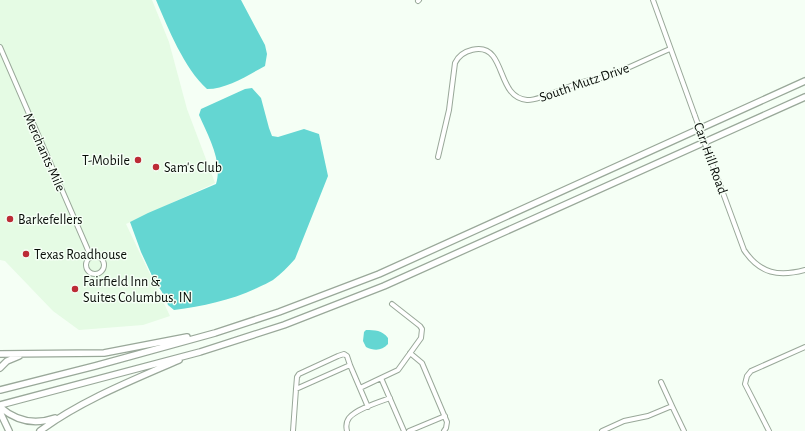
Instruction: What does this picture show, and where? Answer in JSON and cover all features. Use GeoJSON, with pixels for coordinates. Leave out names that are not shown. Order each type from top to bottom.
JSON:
{"type":"FeatureCollection","features":[{"type":"Feature","properties":{"kind":"highway"},"geometry":{"type":"LineString","coordinates":[[0,390],[95,366],[215,332],[279,312],[379,274],[805,81]]}},
{"type":"Feature","properties":{"kind":"highway"},"geometry":{"type":"LineString","coordinates":[[0,406],[200,352],[284,325],[384,286],[805,97]]}},
{"type":"Feature","properties":{"kind":"highway"},"geometry":{"type":"LineString","coordinates":[[0,354],[27,355],[104,353],[215,332]]}},
{"type":"Feature","properties":{"kind":"highway"},"geometry":{"type":"LineString","coordinates":[[40,431],[63,415],[128,381],[200,352]]}},
{"type":"Feature","properties":{"kind":"highway"},"geometry":{"type":"LineString","coordinates":[[0,368],[7,361],[27,355]]}},
{"type":"Feature","properties":{"kind":"highway"},"geometry":{"type":"LineString","coordinates":[[0,406],[10,414],[23,420],[35,422],[46,421],[63,415]]}},
{"type":"Feature","properties":{"kind":"highway"},"geometry":{"type":"LineString","coordinates":[[0,412],[8,429]]}},
{"type":"Feature","properties":{"kind":"highway"},"geometry":{"type":"LineString","coordinates":[[0,419],[8,429]]}},
{"type":"Feature","properties":{"kind":"street","name":"Carr Hill Road"},"geometry":{"type":"LineString","coordinates":[[653,0],[742,246],[750,258],[762,268],[775,274],[790,274],[805,270]]}},
{"type":"Feature","properties":{"kind":"street","name":"Merchants Mile"},"geometry":{"type":"LineString","coordinates":[[0,47],[91,257]]}},
{"type":"Feature","properties":{"kind":"street","name":"South Mutz Drive"},"geometry":{"type":"LineString","coordinates":[[438,157],[449,110],[455,63],[457,59],[470,50],[478,49],[486,51],[493,56],[505,83],[514,94],[527,100],[539,98],[577,83],[610,75],[670,49]]}},
{"type":"Feature","properties":{"kind":"street","name":"Merchants Mile"},"geometry":{"type":"LineString","coordinates":[[91,257],[99,257],[103,262],[103,267],[97,273],[91,273],[86,267],[87,261],[91,257]]}},
{"type":"Feature","properties":{"kind":"street"},"geometry":{"type":"LineString","coordinates":[[360,388],[398,370],[421,338],[422,329],[420,326],[392,304]]}},
{"type":"Feature","properties":{"kind":"street"},"geometry":{"type":"LineString","coordinates":[[769,431],[745,384],[747,376],[751,371],[805,347]]}},
{"type":"Feature","properties":{"kind":"street"},"geometry":{"type":"LineString","coordinates":[[410,353],[422,363],[448,425],[444,431]]}},
{"type":"Feature","properties":{"kind":"street"},"geometry":{"type":"LineString","coordinates":[[293,431],[297,377],[300,374],[344,354],[347,356],[368,407]]}},
{"type":"Feature","properties":{"kind":"street"},"geometry":{"type":"LineString","coordinates":[[296,389],[350,365]]}},
{"type":"Feature","properties":{"kind":"street"},"geometry":{"type":"LineString","coordinates":[[382,378],[404,431]]}},
{"type":"Feature","properties":{"kind":"street"},"geometry":{"type":"LineString","coordinates":[[661,382],[684,431]]}},
{"type":"Feature","properties":{"kind":"street"},"geometry":{"type":"LineString","coordinates":[[347,431],[348,419],[354,414],[390,398]]}},
{"type":"Feature","properties":{"kind":"street"},"geometry":{"type":"LineString","coordinates":[[602,431],[624,421],[648,416],[672,406]]}},
{"type":"Feature","properties":{"kind":"street"},"geometry":{"type":"LineString","coordinates":[[409,431],[445,416]]}},
{"type":"Feature","properties":{"kind":"shaded area"},"geometry":{"type":"Polygon","coordinates":[[[0,0],[152,0],[169,42],[187,109],[215,183],[126,224],[170,316],[143,325],[79,330],[53,311],[5,261],[0,260],[0,0]]]}},
{"type":"Feature","properties":{"kind":"water"},"geometry":{"type":"Polygon","coordinates":[[[156,0],[241,0],[265,45],[267,54],[265,66],[230,84],[222,87],[207,89],[191,70],[177,47],[156,0]]]}},
{"type":"Feature","properties":{"kind":"water"},"geometry":{"type":"Polygon","coordinates":[[[252,88],[261,98],[272,136],[278,137],[304,129],[319,134],[328,176],[295,259],[279,275],[273,280],[239,296],[196,307],[174,310],[168,305],[154,280],[141,252],[130,222],[216,184],[218,166],[214,149],[199,115],[201,109],[245,89],[252,88]]]}},
{"type":"Feature","properties":{"kind":"water"},"geometry":{"type":"Polygon","coordinates":[[[366,330],[375,330],[383,333],[388,338],[388,344],[378,350],[366,347],[363,341],[364,332],[366,330]]]}},
{"type":"Feature","properties":{"kind":"place","name":"T-Mobile"},"geometry":{"type":"Point","coordinates":[138,160]}},
{"type":"Feature","properties":{"kind":"place","name":"Sam's Club"},"geometry":{"type":"Point","coordinates":[156,167]}},
{"type":"Feature","properties":{"kind":"place","name":"Barkefellers"},"geometry":{"type":"Point","coordinates":[10,219]}},
{"type":"Feature","properties":{"kind":"place","name":"Texas Roadhouse"},"geometry":{"type":"Point","coordinates":[26,254]}},
{"type":"Feature","properties":{"kind":"place","name":"Fairfield Inn & Suites Columbus, IN"},"geometry":{"type":"Point","coordinates":[75,289]}}]}
